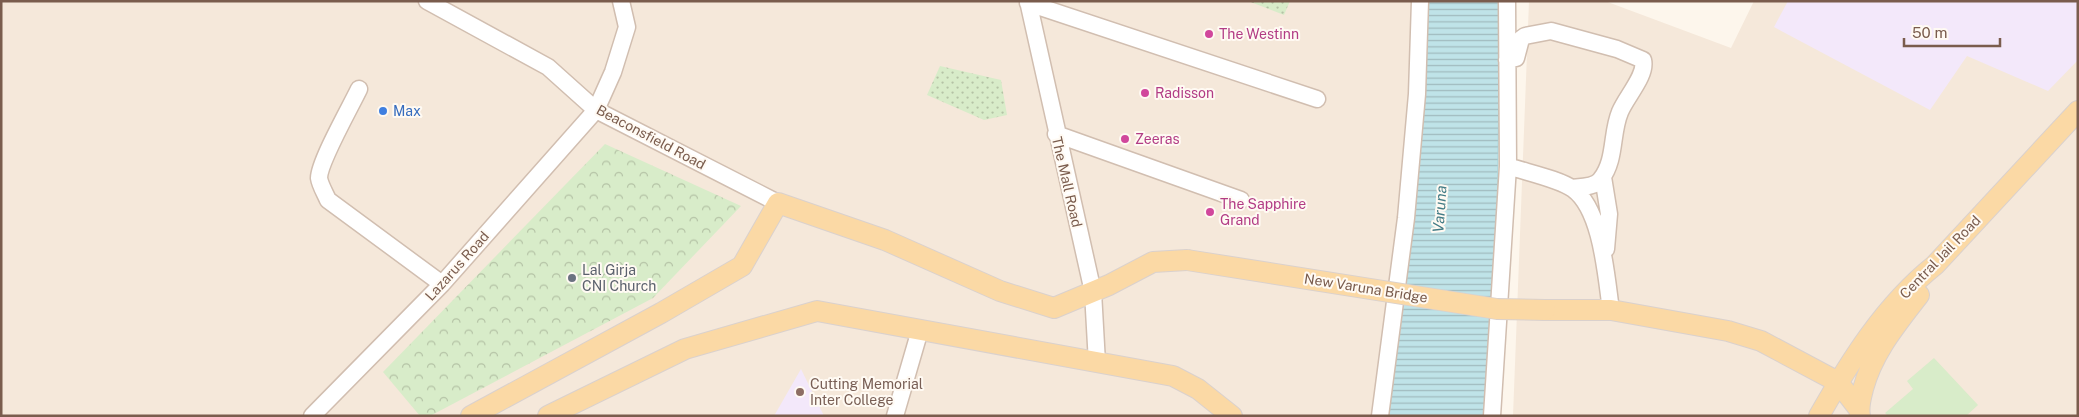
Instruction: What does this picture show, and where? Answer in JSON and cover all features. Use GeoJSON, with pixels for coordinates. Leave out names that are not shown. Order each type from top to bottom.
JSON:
{"type":"FeatureCollection","features":[{"type":"Feature","properties":{"kind":"main road","name":"Central Jail Road"},"geometry":{"type":"LineString","coordinates":[[1818,416],[1873,330],[1912,283],[1935,265],[2078,111]]}},
{"type":"Feature","properties":{"kind":"main road","name":"New Varuna Bridge"},"geometry":{"type":"LineString","coordinates":[[778,203],[884,240],[1000,291],[1054,308],[1092,292],[1153,262],[1187,260],[1497,309],[1611,310],[1728,331],[1761,341],[1838,382]]}},
{"type":"Feature","properties":{"kind":"main road"},"geometry":{"type":"LineString","coordinates":[[471,416],[661,314],[742,266],[778,203]]}},
{"type":"Feature","properties":{"kind":"main road"},"geometry":{"type":"LineString","coordinates":[[1859,412],[1868,372],[1882,345],[1924,288],[1935,265]]}},
{"type":"Feature","properties":{"kind":"main road"},"geometry":{"type":"LineString","coordinates":[[548,416],[685,349],[817,312],[1173,376],[1198,389],[1232,416]]}},
{"type":"Feature","properties":{"kind":"main road"},"geometry":{"type":"LineString","coordinates":[[1838,382],[1859,412]]}},
{"type":"Feature","properties":{"kind":"street","name":"Beaconsfield Road"},"geometry":{"type":"LineString","coordinates":[[427,1],[548,67],[596,110],[778,203]]}},
{"type":"Feature","properties":{"kind":"street"},"geometry":{"type":"LineString","coordinates":[[1380,416],[1406,218],[1417,94],[1420,1]]}},
{"type":"Feature","properties":{"kind":"street"},"geometry":{"type":"LineString","coordinates":[[1492,416],[1508,166],[1506,1]]}},
{"type":"Feature","properties":{"kind":"street"},"geometry":{"type":"LineString","coordinates":[[1028,2],[1317,99]]}},
{"type":"Feature","properties":{"kind":"street","name":"The Mall Road"},"geometry":{"type":"LineString","coordinates":[[1028,2],[1092,292],[1097,363]]}},
{"type":"Feature","properties":{"kind":"street","name":"Lazarus Road"},"geometry":{"type":"LineString","coordinates":[[312,416],[442,284],[596,110],[612,72],[627,27],[624,4]]}},
{"type":"Feature","properties":{"kind":"street"},"geometry":{"type":"LineString","coordinates":[[1507,60],[1516,58],[1519,43],[1525,36],[1551,31],[1617,49],[1643,60],[1643,70],[1618,116],[1614,147],[1602,177],[1596,184],[1572,188]]}},
{"type":"Feature","properties":{"kind":"street"},"geometry":{"type":"LineString","coordinates":[[359,89],[328,152],[319,177],[321,186],[328,200],[442,284]]}},
{"type":"Feature","properties":{"kind":"street"},"geometry":{"type":"LineString","coordinates":[[1056,134],[1241,200]]}},
{"type":"Feature","properties":{"kind":"street"},"geometry":{"type":"LineString","coordinates":[[1508,166],[1572,188],[1583,198],[1590,209],[1604,265],[1611,310]]}},
{"type":"Feature","properties":{"kind":"street"},"geometry":{"type":"LineString","coordinates":[[1602,177],[1609,214],[1604,265]]}},
{"type":"Feature","properties":{"kind":"street"},"geometry":{"type":"LineString","coordinates":[[896,416],[920,330]]}},
{"type":"Feature","properties":{"kind":"shaded area"},"geometry":{"type":"Polygon","coordinates":[[[1,1],[1414,1],[1410,80],[1394,263],[1374,416],[1,416],[1,1]]]}},
{"type":"Feature","properties":{"kind":"shaded area"},"geometry":{"type":"Polygon","coordinates":[[[1529,1],[1605,1],[1731,48],[1754,1],[2078,1],[2078,416],[1513,416],[1529,1]]]}},
{"type":"Feature","properties":{"kind":"shaded area"},"geometry":{"type":"Polygon","coordinates":[[[1788,1],[2078,1],[2078,60],[2048,91],[1967,56],[1930,110],[1774,27],[1788,1]]]}},
{"type":"Feature","properties":{"kind":"shaded area","name":"Cutting Memorial Inter College"},"geometry":{"type":"Polygon","coordinates":[[[801,369],[824,416],[774,416],[801,369]]]}},
{"type":"Feature","properties":{"kind":"green space"},"geometry":{"type":"Polygon","coordinates":[[[1248,1],[1290,1],[1284,15],[1248,1]]]}},
{"type":"Feature","properties":{"kind":"green space"},"geometry":{"type":"Polygon","coordinates":[[[940,66],[1001,80],[1007,115],[984,120],[927,95],[940,66]]]}},
{"type":"Feature","properties":{"kind":"green space"},"geometry":{"type":"Polygon","coordinates":[[[605,144],[741,206],[653,298],[430,416],[420,416],[383,372],[605,144]]]}},
{"type":"Feature","properties":{"kind":"green space"},"geometry":{"type":"Polygon","coordinates":[[[1934,358],[1978,405],[1966,416],[1888,416],[1885,413],[1913,389],[1907,381],[1934,358]]]}},
{"type":"Feature","properties":{"kind":"water","name":"Varuna"},"geometry":{"type":"Polygon","coordinates":[[[1425,1],[1500,1],[1497,237],[1489,416],[1389,416],[1410,242],[1425,1]]]}},
{"type":"Feature","properties":{"kind":"place","name":"The Westinn"},"geometry":{"type":"Point","coordinates":[1209,34]}},
{"type":"Feature","properties":{"kind":"place","name":"Radisson"},"geometry":{"type":"Point","coordinates":[1145,93]}},
{"type":"Feature","properties":{"kind":"place","name":"Max"},"geometry":{"type":"Point","coordinates":[383,111]}},
{"type":"Feature","properties":{"kind":"place","name":"Zeeras"},"geometry":{"type":"Point","coordinates":[1125,139]}},
{"type":"Feature","properties":{"kind":"place","name":"The Sapphire Grand"},"geometry":{"type":"Point","coordinates":[1210,212]}},
{"type":"Feature","properties":{"kind":"place","name":"Lal Girja CNI Church"},"geometry":{"type":"Point","coordinates":[572,278]}},
{"type":"Feature","properties":{"kind":"place","name":"Cutting Memorial Inter College"},"geometry":{"type":"Point","coordinates":[800,392]}}]}
